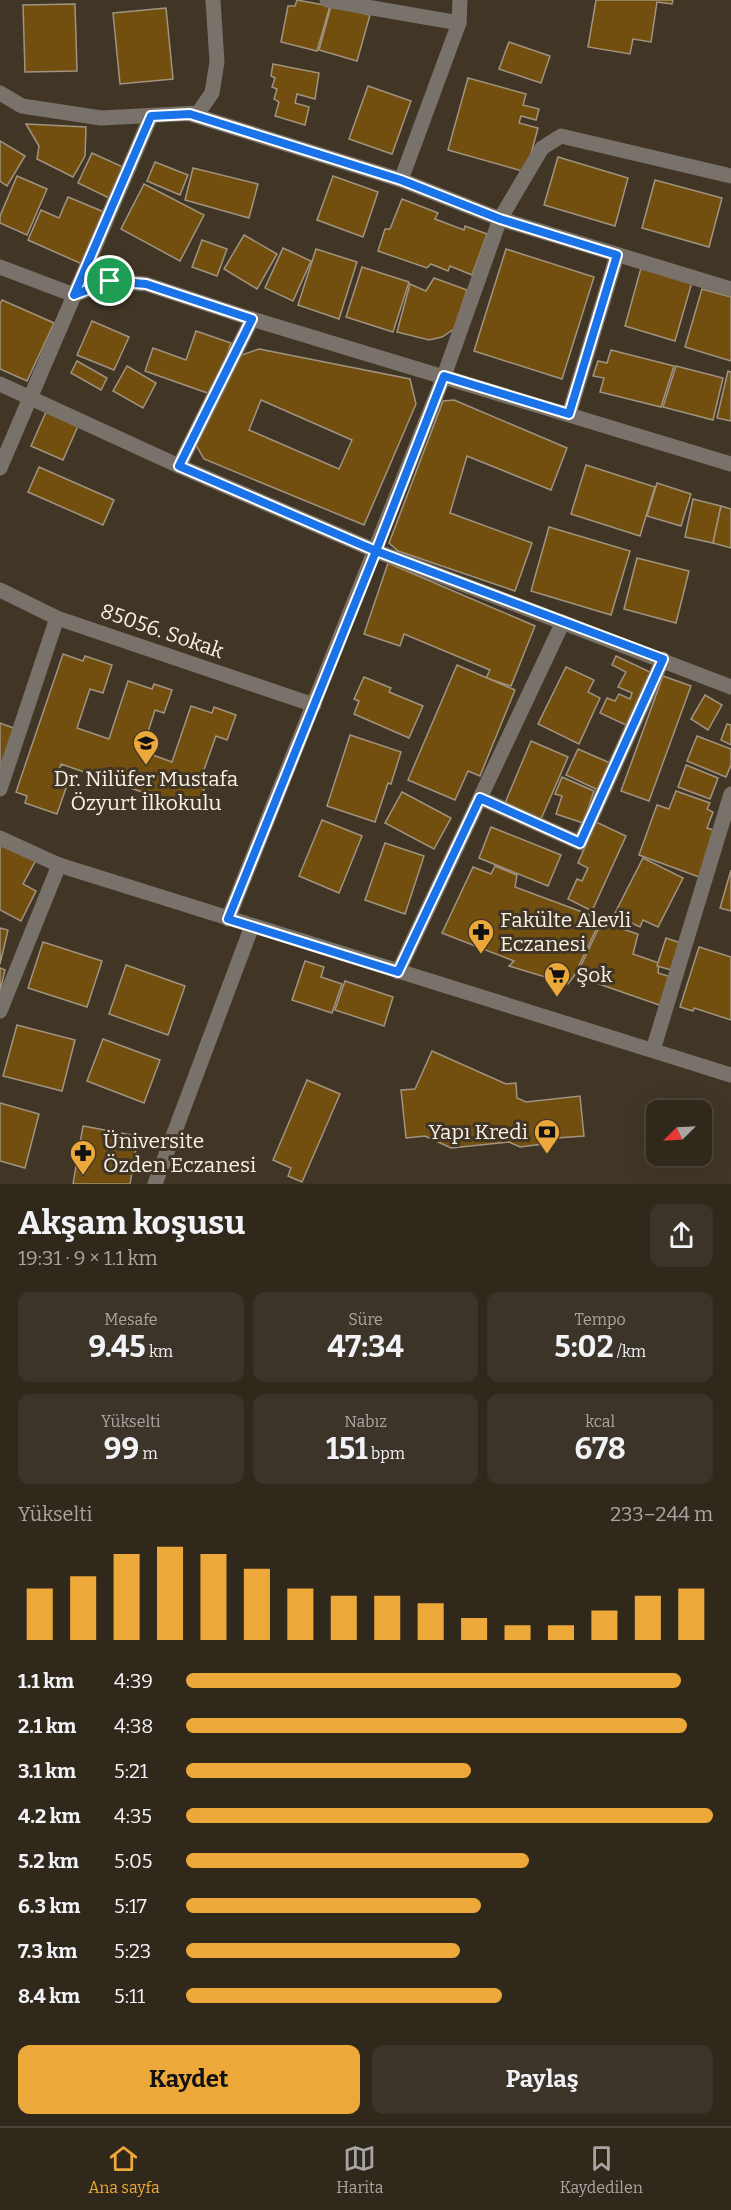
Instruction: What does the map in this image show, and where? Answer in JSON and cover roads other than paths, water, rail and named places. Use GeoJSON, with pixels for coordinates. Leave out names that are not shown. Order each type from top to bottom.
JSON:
{"type":"FeatureCollection","features":[{"type":"Feature","properties":{"kind":"street"},"geometry":{"type":"LineString","coordinates":[[0,93],[22,106],[100,118],[198,113],[212,93],[217,62],[213,0]]}},
{"type":"Feature","properties":{"kind":"street"},"geometry":{"type":"LineString","coordinates":[[327,0],[459,23]]}},
{"type":"Feature","properties":{"kind":"street"},"geometry":{"type":"LineString","coordinates":[[401,180],[459,23],[460,0]]}},
{"type":"Feature","properties":{"kind":"street"},"geometry":{"type":"LineString","coordinates":[[190,114],[401,180],[500,219],[731,289]]}},
{"type":"Feature","properties":{"kind":"street"},"geometry":{"type":"LineString","coordinates":[[0,468],[151,116]]}},
{"type":"Feature","properties":{"kind":"street"},"geometry":{"type":"LineString","coordinates":[[228,919],[444,376],[500,219],[542,148],[561,136],[731,176]]}},
{"type":"Feature","properties":{"kind":"street"},"geometry":{"type":"LineString","coordinates":[[569,414],[617,255]]}},
{"type":"Feature","properties":{"kind":"street"},"geometry":{"type":"LineString","coordinates":[[0,267],[74,295],[110,281],[146,284],[252,319],[731,464]]}},
{"type":"Feature","properties":{"kind":"street"},"geometry":{"type":"LineString","coordinates":[[179,466],[252,319]]}},
{"type":"Feature","properties":{"kind":"street"},"geometry":{"type":"LineString","coordinates":[[0,384],[179,466],[376,551],[663,659],[731,687]]}},
{"type":"Feature","properties":{"kind":"street","name":"85056. Sokak"},"geometry":{"type":"LineString","coordinates":[[0,590],[57,618],[314,705]]}},
{"type":"Feature","properties":{"kind":"street"},"geometry":{"type":"LineString","coordinates":[[0,789],[57,618]]}},
{"type":"Feature","properties":{"kind":"street"},"geometry":{"type":"LineString","coordinates":[[398,972],[563,622]]}},
{"type":"Feature","properties":{"kind":"street"},"geometry":{"type":"LineString","coordinates":[[480,798],[580,843],[663,659]]}},
{"type":"Feature","properties":{"kind":"street"},"geometry":{"type":"LineString","coordinates":[[653,1050],[731,794]]}},
{"type":"Feature","properties":{"kind":"street"},"geometry":{"type":"LineString","coordinates":[[0,838],[59,865],[731,1075]]}},
{"type":"Feature","properties":{"kind":"street"},"geometry":{"type":"LineString","coordinates":[[0,1011],[59,865]]}},
{"type":"Feature","properties":{"kind":"street"},"geometry":{"type":"LineString","coordinates":[[155,1184],[252,926]]}},
{"type":"Feature","properties":{"kind":"place","name":"Dr. Nilüfer Mustafa Özyurt İlkokulu"},"geometry":{"type":"Point","coordinates":[146,766]}},
{"type":"Feature","properties":{"kind":"place","name":"Fakülte Alevli Eczanesi"},"geometry":{"type":"Point","coordinates":[481,955]}},
{"type":"Feature","properties":{"kind":"place","name":"Şok"},"geometry":{"type":"Point","coordinates":[557,998]}},
{"type":"Feature","properties":{"kind":"place","name":"Yapı Kredi"},"geometry":{"type":"Point","coordinates":[547,1155]}},
{"type":"Feature","properties":{"kind":"place","name":"Üniversite Özden Eczanesi"},"geometry":{"type":"Point","coordinates":[83,1176]}}]}
